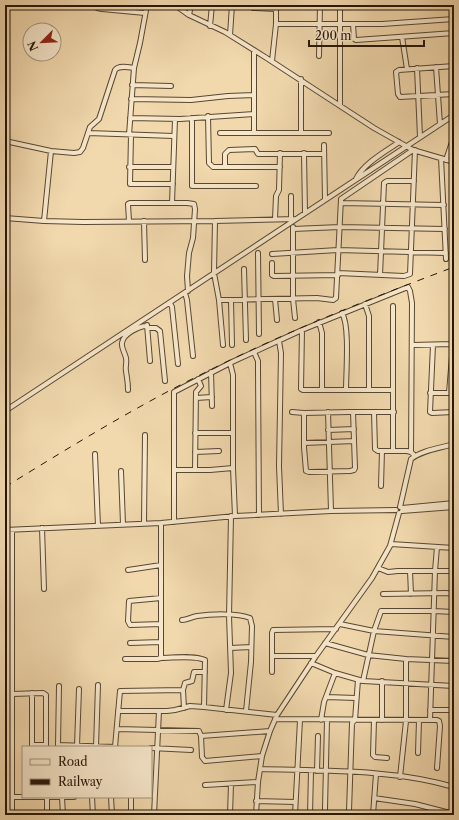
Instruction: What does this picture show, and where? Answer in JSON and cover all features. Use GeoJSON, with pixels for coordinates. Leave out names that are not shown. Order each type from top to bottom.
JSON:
{"type":"FeatureCollection","features":[{"type":"Feature","properties":{"kind":"street"},"geometry":{"type":"LineString","coordinates":[[94,5],[97,8],[113,7],[145,13]]}},
{"type":"Feature","properties":{"kind":"street"},"geometry":{"type":"LineString","coordinates":[[147,5],[132,85],[129,167],[130,184],[172,184]]}},
{"type":"Feature","properties":{"kind":"street"},"geometry":{"type":"LineString","coordinates":[[175,5],[189,15],[230,35],[374,128],[411,148],[454,162]]}},
{"type":"Feature","properties":{"kind":"street"},"geometry":{"type":"LineString","coordinates":[[189,15],[191,5]]}},
{"type":"Feature","properties":{"kind":"street"},"geometry":{"type":"LineString","coordinates":[[210,26],[212,5]]}},
{"type":"Feature","properties":{"kind":"street"},"geometry":{"type":"LineString","coordinates":[[230,35],[232,5]]}},
{"type":"Feature","properties":{"kind":"street"},"geometry":{"type":"LineString","coordinates":[[253,5],[253,8],[276,7],[276,24],[272,61]]}},
{"type":"Feature","properties":{"kind":"street"},"geometry":{"type":"LineString","coordinates":[[319,56],[320,5]]}},
{"type":"Feature","properties":{"kind":"street"},"geometry":{"type":"LineString","coordinates":[[340,5],[340,105]]}},
{"type":"Feature","properties":{"kind":"street"},"geometry":{"type":"LineString","coordinates":[[276,24],[382,24],[454,19]]}},
{"type":"Feature","properties":{"kind":"street"},"geometry":{"type":"LineString","coordinates":[[354,24],[354,38],[356,40],[454,33]]}},
{"type":"Feature","properties":{"kind":"street"},"geometry":{"type":"LineString","coordinates":[[402,37],[408,69]]}},
{"type":"Feature","properties":{"kind":"street"},"geometry":{"type":"LineString","coordinates":[[254,50],[254,133]]}},
{"type":"Feature","properties":{"kind":"street"},"geometry":{"type":"LineString","coordinates":[[454,66],[396,71],[398,94],[402,97],[454,94]]}},
{"type":"Feature","properties":{"kind":"street"},"geometry":{"type":"LineString","coordinates":[[5,141],[51,151],[79,153],[83,148],[91,125],[99,119],[115,70],[117,67],[134,68]]}},
{"type":"Feature","properties":{"kind":"street"},"geometry":{"type":"LineString","coordinates":[[436,67],[440,124]]}},
{"type":"Feature","properties":{"kind":"street"},"geometry":{"type":"LineString","coordinates":[[417,68],[417,97],[420,137]]}},
{"type":"Feature","properties":{"kind":"street"},"geometry":{"type":"LineString","coordinates":[[301,80],[301,133]]}},
{"type":"Feature","properties":{"kind":"street"},"geometry":{"type":"LineString","coordinates":[[132,85],[171,86]]}},
{"type":"Feature","properties":{"kind":"street"},"geometry":{"type":"LineString","coordinates":[[131,99],[190,100],[254,95]]}},
{"type":"Feature","properties":{"kind":"street"},"geometry":{"type":"LineString","coordinates":[[130,118],[175,119],[254,114]]}},
{"type":"Feature","properties":{"kind":"street"},"geometry":{"type":"LineString","coordinates":[[219,300],[335,299],[337,297],[338,250],[341,203],[343,197],[411,148],[420,137],[454,115]]}},
{"type":"Feature","properties":{"kind":"street"},"geometry":{"type":"LineString","coordinates":[[208,116],[209,164],[213,167],[280,167]]}},
{"type":"Feature","properties":{"kind":"street"},"geometry":{"type":"LineString","coordinates":[[192,118],[192,186],[256,186]]}},
{"type":"Feature","properties":{"kind":"street"},"geometry":{"type":"LineString","coordinates":[[172,203],[172,167],[175,119]]}},
{"type":"Feature","properties":{"kind":"street"},"geometry":{"type":"LineString","coordinates":[[88,133],[174,136]]}},
{"type":"Feature","properties":{"kind":"street"},"geometry":{"type":"LineString","coordinates":[[220,133],[329,133]]}},
{"type":"Feature","properties":{"kind":"street"},"geometry":{"type":"LineString","coordinates":[[446,160],[454,136]]}},
{"type":"Feature","properties":{"kind":"street"},"geometry":{"type":"LineString","coordinates":[[356,179],[367,165],[399,142]]}},
{"type":"Feature","properties":{"kind":"street"},"geometry":{"type":"LineString","coordinates":[[324,145],[324,200]]}},
{"type":"Feature","properties":{"kind":"street"},"geometry":{"type":"LineString","coordinates":[[128,390],[126,370],[127,361],[122,347],[122,341],[124,338],[186,294],[293,223],[324,200],[356,179],[411,148]]}},
{"type":"Feature","properties":{"kind":"street"},"geometry":{"type":"LineString","coordinates":[[272,263],[272,273],[274,276],[338,274],[409,275],[414,181],[411,148]]}},
{"type":"Feature","properties":{"kind":"street"},"geometry":{"type":"LineString","coordinates":[[225,168],[225,154],[227,150],[255,149],[258,154],[324,154]]}},
{"type":"Feature","properties":{"kind":"street"},"geometry":{"type":"LineString","coordinates":[[44,221],[51,151]]}},
{"type":"Feature","properties":{"kind":"street"},"geometry":{"type":"LineString","coordinates":[[275,219],[276,196],[279,190],[280,153]]}},
{"type":"Feature","properties":{"kind":"street"},"geometry":{"type":"LineString","coordinates":[[304,153],[305,213]]}},
{"type":"Feature","properties":{"kind":"street"},"geometry":{"type":"LineString","coordinates":[[441,158],[446,259]]}},
{"type":"Feature","properties":{"kind":"street"},"geometry":{"type":"LineString","coordinates":[[129,167],[172,167]]}},
{"type":"Feature","properties":{"kind":"street"},"geometry":{"type":"LineString","coordinates":[[380,275],[385,182],[414,181]]}},
{"type":"Feature","properties":{"kind":"street"},"geometry":{"type":"LineString","coordinates":[[291,196],[293,223],[293,299],[295,318]]}},
{"type":"Feature","properties":{"kind":"street"},"geometry":{"type":"LineString","coordinates":[[129,221],[128,204],[130,203],[194,204],[195,209],[192,243],[189,252],[186,294],[193,356]]}},
{"type":"Feature","properties":{"kind":"street"},"geometry":{"type":"LineString","coordinates":[[341,203],[444,205]]}},
{"type":"Feature","properties":{"kind":"street"},"geometry":{"type":"LineString","coordinates":[[5,218],[77,222],[275,219],[293,223],[340,227],[445,229]]}},
{"type":"Feature","properties":{"kind":"street"},"geometry":{"type":"LineString","coordinates":[[144,221],[144,260]]}},
{"type":"Feature","properties":{"kind":"street"},"geometry":{"type":"LineString","coordinates":[[215,221],[215,275],[223,345]]}},
{"type":"Feature","properties":{"kind":"street"},"geometry":{"type":"LineString","coordinates":[[272,254],[338,250],[446,253]]}},
{"type":"Feature","properties":{"kind":"street"},"geometry":{"type":"LineString","coordinates":[[258,253],[259,334]]}},
{"type":"Feature","properties":{"kind":"street"},"geometry":{"type":"LineString","coordinates":[[244,269],[246,340]]}},
{"type":"Feature","properties":{"kind":"street"},"geometry":{"type":"LineString","coordinates":[[174,522],[173,393],[211,372],[319,322],[405,288],[409,288],[412,303],[411,452]]}},
{"type":"Feature","properties":{"kind":"street"},"geometry":{"type":"LineString","coordinates":[[275,299],[277,320]]}},
{"type":"Feature","properties":{"kind":"street"},"geometry":{"type":"LineString","coordinates":[[232,300],[232,345]]}},
{"type":"Feature","properties":{"kind":"street"},"geometry":{"type":"LineString","coordinates":[[366,304],[369,316],[369,390]]}},
{"type":"Feature","properties":{"kind":"street"},"geometry":{"type":"LineString","coordinates":[[170,305],[178,364]]}},
{"type":"Feature","properties":{"kind":"street"},"geometry":{"type":"LineString","coordinates":[[393,306],[393,451]]}},
{"type":"Feature","properties":{"kind":"street"},"geometry":{"type":"LineString","coordinates":[[342,313],[345,319],[346,334],[346,390]]}},
{"type":"Feature","properties":{"kind":"street"},"geometry":{"type":"LineString","coordinates":[[319,322],[322,334],[322,390]]}},
{"type":"Feature","properties":{"kind":"street"},"geometry":{"type":"LineString","coordinates":[[146,323],[150,361]]}},
{"type":"Feature","properties":{"kind":"street"},"geometry":{"type":"LineString","coordinates":[[146,323],[160,331],[165,381]]}},
{"type":"Feature","properties":{"kind":"street"},"geometry":{"type":"LineString","coordinates":[[5,411],[146,323]]}},
{"type":"Feature","properties":{"kind":"street"},"geometry":{"type":"LineString","coordinates":[[302,330],[301,389],[393,390]]}},
{"type":"Feature","properties":{"kind":"street"},"geometry":{"type":"LineString","coordinates":[[449,393],[454,332]]}},
{"type":"Feature","properties":{"kind":"street"},"geometry":{"type":"LineString","coordinates":[[279,341],[281,353],[279,466],[281,514]]}},
{"type":"Feature","properties":{"kind":"street"},"geometry":{"type":"LineString","coordinates":[[412,346],[452,344]]}},
{"type":"Feature","properties":{"kind":"street"},"geometry":{"type":"LineString","coordinates":[[433,345],[430,412],[454,412]]}},
{"type":"Feature","properties":{"kind":"street"},"geometry":{"type":"LineString","coordinates":[[254,352],[258,361],[259,515]]}},
{"type":"Feature","properties":{"kind":"street"},"geometry":{"type":"LineString","coordinates":[[226,710],[230,682],[229,614],[233,516],[233,375],[230,363]]}},
{"type":"Feature","properties":{"kind":"street"},"geometry":{"type":"LineString","coordinates":[[211,372],[212,406]]}},
{"type":"Feature","properties":{"kind":"street"},"geometry":{"type":"LineString","coordinates":[[195,470],[196,391],[201,386],[198,379]]}},
{"type":"Feature","properties":{"kind":"street"},"geometry":{"type":"LineString","coordinates":[[430,393],[454,393]]}},
{"type":"Feature","properties":{"kind":"street"},"geometry":{"type":"LineString","coordinates":[[196,398],[212,397]]}},
{"type":"Feature","properties":{"kind":"street"},"geometry":{"type":"LineString","coordinates":[[292,412],[394,412]]}},
{"type":"Feature","properties":{"kind":"street"},"geometry":{"type":"LineString","coordinates":[[328,412],[331,511]]}},
{"type":"Feature","properties":{"kind":"street"},"geometry":{"type":"LineString","coordinates":[[304,413],[306,471],[330,472],[355,470],[353,412]]}},
{"type":"Feature","properties":{"kind":"street"},"geometry":{"type":"LineString","coordinates":[[374,412],[375,448],[378,451],[411,452],[415,456]]}},
{"type":"Feature","properties":{"kind":"street"},"geometry":{"type":"LineString","coordinates":[[328,430],[354,430]]}},
{"type":"Feature","properties":{"kind":"street"},"geometry":{"type":"LineString","coordinates":[[195,433],[232,433]]}},
{"type":"Feature","properties":{"kind":"street"},"geometry":{"type":"LineString","coordinates":[[144,523],[145,435]]}},
{"type":"Feature","properties":{"kind":"street"},"geometry":{"type":"LineString","coordinates":[[304,443],[354,441]]}},
{"type":"Feature","properties":{"kind":"street"},"geometry":{"type":"LineString","coordinates":[[256,815],[256,801],[262,756],[276,717],[311,663],[340,624],[378,568],[391,544],[410,461],[415,456],[454,444]]}},
{"type":"Feature","properties":{"kind":"street"},"geometry":{"type":"LineString","coordinates":[[195,452],[219,451]]}},
{"type":"Feature","properties":{"kind":"street"},"geometry":{"type":"LineString","coordinates":[[381,486],[382,451]]}},
{"type":"Feature","properties":{"kind":"street"},"geometry":{"type":"LineString","coordinates":[[95,454],[98,526]]}},
{"type":"Feature","properties":{"kind":"street"},"geometry":{"type":"LineString","coordinates":[[174,470],[233,468]]}},
{"type":"Feature","properties":{"kind":"street"},"geometry":{"type":"LineString","coordinates":[[122,471],[123,524]]}},
{"type":"Feature","properties":{"kind":"street"},"geometry":{"type":"LineString","coordinates":[[400,510],[454,503]]}},
{"type":"Feature","properties":{"kind":"street"},"geometry":{"type":"LineString","coordinates":[[5,530],[161,523],[233,516],[454,507]]}},
{"type":"Feature","properties":{"kind":"street"},"geometry":{"type":"LineString","coordinates":[[161,523],[161,658]]}},
{"type":"Feature","properties":{"kind":"street"},"geometry":{"type":"LineString","coordinates":[[42,528],[44,589]]}},
{"type":"Feature","properties":{"kind":"street"},"geometry":{"type":"LineString","coordinates":[[12,530],[12,815]]}},
{"type":"Feature","properties":{"kind":"street"},"geometry":{"type":"LineString","coordinates":[[391,544],[454,548]]}},
{"type":"Feature","properties":{"kind":"street"},"geometry":{"type":"LineString","coordinates":[[430,720],[437,547]]}},
{"type":"Feature","properties":{"kind":"street"},"geometry":{"type":"LineString","coordinates":[[128,570],[161,566]]}},
{"type":"Feature","properties":{"kind":"street"},"geometry":{"type":"LineString","coordinates":[[378,568],[388,572],[454,571]]}},
{"type":"Feature","properties":{"kind":"street"},"geometry":{"type":"LineString","coordinates":[[410,571],[411,594]]}},
{"type":"Feature","properties":{"kind":"street"},"geometry":{"type":"LineString","coordinates":[[383,594],[454,594]]}},
{"type":"Feature","properties":{"kind":"street"},"geometry":{"type":"LineString","coordinates":[[161,598],[129,601],[128,621],[130,625],[161,624]]}},
{"type":"Feature","properties":{"kind":"street"},"geometry":{"type":"LineString","coordinates":[[349,811],[352,723],[355,720],[356,698],[374,631],[382,611],[454,612]]}},
{"type":"Feature","properties":{"kind":"street"},"geometry":{"type":"LineString","coordinates":[[182,620],[187,620],[195,616],[229,614],[250,618],[252,626],[251,662],[246,711]]}},
{"type":"Feature","properties":{"kind":"street"},"geometry":{"type":"LineString","coordinates":[[340,624],[374,631],[454,637]]}},
{"type":"Feature","properties":{"kind":"street"},"geometry":{"type":"LineString","coordinates":[[272,672],[272,633],[274,629],[336,629]]}},
{"type":"Feature","properties":{"kind":"street"},"geometry":{"type":"LineString","coordinates":[[130,643],[161,642]]}},
{"type":"Feature","properties":{"kind":"street"},"geometry":{"type":"LineString","coordinates":[[325,643],[368,655],[406,659],[454,661]]}},
{"type":"Feature","properties":{"kind":"street"},"geometry":{"type":"LineString","coordinates":[[230,648],[251,648]]}},
{"type":"Feature","properties":{"kind":"street"},"geometry":{"type":"LineString","coordinates":[[273,656],[316,656]]}},
{"type":"Feature","properties":{"kind":"street"},"geometry":{"type":"LineString","coordinates":[[125,659],[201,658],[206,662],[204,707]]}},
{"type":"Feature","properties":{"kind":"street"},"geometry":{"type":"LineString","coordinates":[[400,777],[406,721],[406,659]]}},
{"type":"Feature","properties":{"kind":"street"},"geometry":{"type":"LineString","coordinates":[[311,663],[335,673],[361,680],[454,686]]}},
{"type":"Feature","properties":{"kind":"street"},"geometry":{"type":"LineString","coordinates":[[184,708],[183,690],[185,683],[192,681],[193,673],[205,672]]}},
{"type":"Feature","properties":{"kind":"street"},"geometry":{"type":"LineString","coordinates":[[321,720],[326,698],[335,673]]}},
{"type":"Feature","properties":{"kind":"street"},"geometry":{"type":"LineString","coordinates":[[5,676],[12,677]]}},
{"type":"Feature","properties":{"kind":"street"},"geometry":{"type":"LineString","coordinates":[[382,681],[382,720]]}},
{"type":"Feature","properties":{"kind":"street"},"geometry":{"type":"LineString","coordinates":[[96,746],[98,684]]}},
{"type":"Feature","properties":{"kind":"street"},"geometry":{"type":"LineString","coordinates":[[59,686],[57,744],[59,746],[77,746],[78,689]]}},
{"type":"Feature","properties":{"kind":"street"},"geometry":{"type":"LineString","coordinates":[[116,746],[118,693],[121,691],[183,690]]}},
{"type":"Feature","properties":{"kind":"street"},"geometry":{"type":"LineString","coordinates":[[12,694],[43,693],[46,695],[46,746],[32,746],[32,694]]}},
{"type":"Feature","properties":{"kind":"street"},"geometry":{"type":"LineString","coordinates":[[326,698],[356,698]]}},
{"type":"Feature","properties":{"kind":"street"},"geometry":{"type":"LineString","coordinates":[[118,711],[175,710],[190,706],[246,711],[300,720],[437,720],[440,723],[436,768]]}},
{"type":"Feature","properties":{"kind":"street"},"geometry":{"type":"LineString","coordinates":[[430,710],[454,710]]}},
{"type":"Feature","properties":{"kind":"street"},"geometry":{"type":"LineString","coordinates":[[154,815],[153,784],[158,748],[159,711]]}},
{"type":"Feature","properties":{"kind":"street"},"geometry":{"type":"LineString","coordinates":[[295,815],[300,720]]}},
{"type":"Feature","properties":{"kind":"street"},"geometry":{"type":"LineString","coordinates":[[325,809],[327,720]]}},
{"type":"Feature","properties":{"kind":"street"},"geometry":{"type":"LineString","coordinates":[[374,720],[373,755],[375,757],[386,758]]}},
{"type":"Feature","properties":{"kind":"street"},"geometry":{"type":"LineString","coordinates":[[418,753],[420,720]]}},
{"type":"Feature","properties":{"kind":"street"},"geometry":{"type":"LineString","coordinates":[[117,729],[199,731],[201,736],[202,757],[205,761],[262,756]]}},
{"type":"Feature","properties":{"kind":"street"},"geometry":{"type":"LineString","coordinates":[[201,736],[270,732]]}},
{"type":"Feature","properties":{"kind":"street"},"geometry":{"type":"LineString","coordinates":[[317,771],[318,736]]}},
{"type":"Feature","properties":{"kind":"street"},"geometry":{"type":"LineString","coordinates":[[152,748],[191,750]]}},
{"type":"Feature","properties":{"kind":"street"},"geometry":{"type":"LineString","coordinates":[[260,769],[376,774],[425,780],[454,787]]}},
{"type":"Feature","properties":{"kind":"street"},"geometry":{"type":"LineString","coordinates":[[310,815],[311,771]]}},
{"type":"Feature","properties":{"kind":"street"},"geometry":{"type":"LineString","coordinates":[[372,815],[376,774]]}},
{"type":"Feature","properties":{"kind":"street"},"geometry":{"type":"LineString","coordinates":[[5,777],[12,777]]}},
{"type":"Feature","properties":{"kind":"street"},"geometry":{"type":"LineString","coordinates":[[205,785],[258,782]]}},
{"type":"Feature","properties":{"kind":"street"},"geometry":{"type":"LineString","coordinates":[[230,815],[231,784]]}},
{"type":"Feature","properties":{"kind":"street"},"geometry":{"type":"LineString","coordinates":[[5,797],[22,797]]}},
{"type":"Feature","properties":{"kind":"street"},"geometry":{"type":"LineString","coordinates":[[47,798],[47,815]]}},
{"type":"Feature","properties":{"kind":"street"},"geometry":{"type":"LineString","coordinates":[[62,798],[63,815]]}},
{"type":"Feature","properties":{"kind":"street"},"geometry":{"type":"LineString","coordinates":[[92,798],[92,815]]}},
{"type":"Feature","properties":{"kind":"street"},"geometry":{"type":"LineString","coordinates":[[111,798],[112,815]]}},
{"type":"Feature","properties":{"kind":"street"},"geometry":{"type":"LineString","coordinates":[[131,798],[131,815]]}},
{"type":"Feature","properties":{"kind":"street"},"geometry":{"type":"LineString","coordinates":[[374,798],[415,804],[454,814]]}},
{"type":"Feature","properties":{"kind":"street"},"geometry":{"type":"LineString","coordinates":[[256,801],[295,802]]}},
{"type":"Feature","properties":{"kind":"railway"},"geometry":{"type":"LineString","coordinates":[[5,487],[128,413],[235,358],[390,291],[454,267]]}}]}
